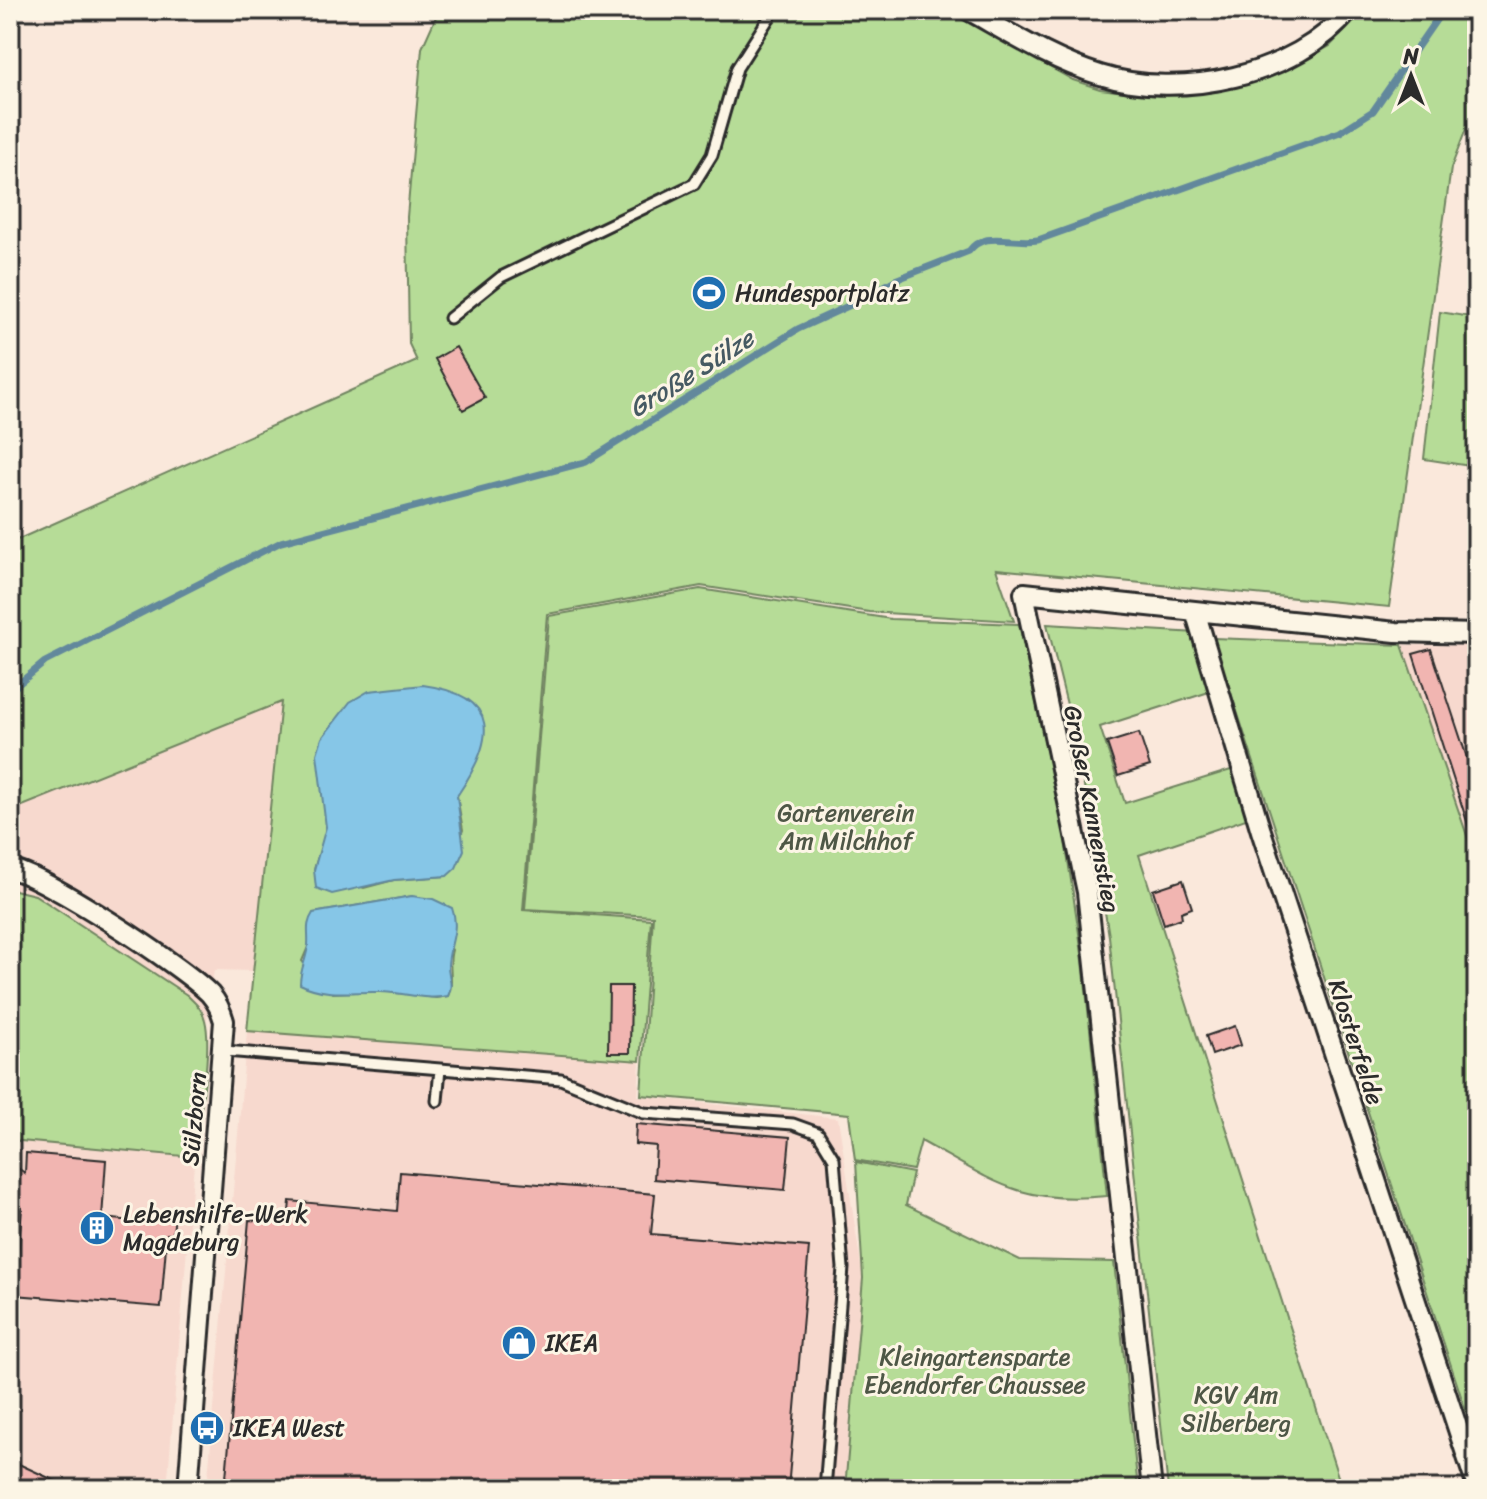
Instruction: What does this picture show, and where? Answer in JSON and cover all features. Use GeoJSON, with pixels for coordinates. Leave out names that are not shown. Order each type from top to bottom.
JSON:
{"type":"FeatureCollection","features":[{"type":"Feature","properties":{"kind":"street"},"geometry":{"type":"LineString","coordinates":[[968,10],[1071,65],[1118,80],[1166,84],[1217,79],[1269,65],[1317,40],[1349,10]]}},
{"type":"Feature","properties":{"kind":"street","name":"Großer Kannenstieg"},"geometry":{"type":"LineString","coordinates":[[1152,1489],[1087,892],[1024,593],[1396,632],[1477,634]]}},
{"type":"Feature","properties":{"kind":"street","name":"Klosterfelde"},"geometry":{"type":"LineString","coordinates":[[1195,611],[1265,846],[1477,1487]]}},
{"type":"Feature","properties":{"kind":"street","name":"Sülzborn"},"geometry":{"type":"LineString","coordinates":[[10,869],[43,881],[194,979],[218,1004],[224,1021],[225,1051],[188,1489]]}},
{"type":"Feature","properties":{"kind":"lane"},"geometry":{"type":"LineString","coordinates":[[450,318],[501,277],[694,184],[712,155],[737,68],[774,10]]}},
{"type":"Feature","properties":{"kind":"lane"},"geometry":{"type":"LineString","coordinates":[[225,1051],[561,1079],[644,1113],[793,1124],[818,1133],[834,1159],[843,1268],[825,1489]]}},
{"type":"Feature","properties":{"kind":"lane"},"geometry":{"type":"LineString","coordinates":[[437,1101],[440,1069]]}},
{"type":"Feature","properties":{"kind":"shaded area"},"geometry":{"type":"Polygon","coordinates":[[[1402,645],[1477,646],[1477,865],[1402,645]]]}},
{"type":"Feature","properties":{"kind":"shaded area"},"geometry":{"type":"Polygon","coordinates":[[[282,701],[253,971],[214,970],[205,1031],[167,1489],[10,1489],[10,811],[282,701]]]}},
{"type":"Feature","properties":{"kind":"shaded area","name":"IKEA"},"geometry":{"type":"Polygon","coordinates":[[[247,1031],[640,1061],[638,1096],[838,1118],[863,1278],[845,1489],[207,1489],[247,1031]]]}},
{"type":"Feature","properties":{"kind":"green space"},"geometry":{"type":"Polygon","coordinates":[[[439,10],[948,10],[1073,80],[1100,89],[1158,96],[1216,92],[1290,68],[1330,46],[1364,10],[1477,10],[1477,110],[1468,124],[1451,168],[1389,607],[996,569],[1014,621],[869,612],[701,586],[547,614],[523,910],[651,919],[640,1061],[247,1031],[281,702],[10,811],[10,543],[417,361],[409,344],[407,217],[422,48],[439,10]],[[335,722],[326,735],[320,760],[326,827],[314,870],[364,888],[394,880],[446,876],[463,830],[457,796],[335,722]],[[412,896],[313,913],[308,947],[302,961],[333,993],[381,991],[436,998],[448,996],[452,950],[412,896]]]}},
{"type":"Feature","properties":{"kind":"green space"},"geometry":{"type":"Polygon","coordinates":[[[1440,312],[1477,318],[1477,467],[1424,459],[1440,312]]]}},
{"type":"Feature","properties":{"kind":"green space","name":"Gartenverein Am Milchhof"},"geometry":{"type":"Polygon","coordinates":[[[700,589],[891,619],[1019,624],[1063,827],[1083,960],[1107,1196],[1051,1197],[1008,1187],[921,1141],[913,1170],[855,1160],[849,1114],[641,1095],[653,916],[525,909],[549,616],[700,589]]]}},
{"type":"Feature","properties":{"kind":"green space","name":"KGV Am Silberberg"},"geometry":{"type":"Polygon","coordinates":[[[1047,624],[1197,633],[1212,691],[1100,727],[1125,803],[1234,769],[1252,817],[1139,855],[1342,1489],[1168,1489],[1109,936],[1077,745],[1047,624]]]}},
{"type":"Feature","properties":{"kind":"green space"},"geometry":{"type":"Polygon","coordinates":[[[1213,638],[1402,645],[1477,865],[1477,1445],[1213,638]]]}},
{"type":"Feature","properties":{"kind":"green space"},"geometry":{"type":"Polygon","coordinates":[[[10,889],[35,895],[187,995],[200,1009],[205,1020],[207,1050],[194,1157],[10,1140],[10,889]]]}},
{"type":"Feature","properties":{"kind":"green space","name":"Kleingartensparte Ebendorfer Chaussee"},"geometry":{"type":"Polygon","coordinates":[[[856,1162],[913,1173],[906,1205],[1020,1260],[1114,1262],[1138,1489],[845,1489],[863,1278],[856,1162]]]}},
{"type":"Feature","properties":{"kind":"water"},"geometry":{"type":"Polygon","coordinates":[[[423,685],[467,699],[479,710],[484,724],[479,757],[457,796],[464,850],[456,868],[447,876],[394,880],[332,894],[316,888],[314,870],[326,827],[317,754],[322,738],[350,702],[369,691],[423,685]]]}},
{"type":"Feature","properties":{"kind":"water"},"geometry":{"type":"Polygon","coordinates":[[[412,896],[433,899],[452,908],[455,930],[448,965],[451,984],[448,996],[329,992],[300,984],[308,925],[313,913],[412,896]]]}},
{"type":"Feature","properties":{"kind":"building"},"geometry":{"type":"Polygon","coordinates":[[[456,347],[485,398],[463,410],[435,359],[456,347]]]}},
{"type":"Feature","properties":{"kind":"building"},"geometry":{"type":"Polygon","coordinates":[[[1431,649],[1477,788],[1477,840],[1473,840],[1413,654],[1431,649]]]}},
{"type":"Feature","properties":{"kind":"building"},"geometry":{"type":"Polygon","coordinates":[[[1139,733],[1150,766],[1118,776],[1107,743],[1139,733]]]}},
{"type":"Feature","properties":{"kind":"building"},"geometry":{"type":"Polygon","coordinates":[[[1183,880],[1192,908],[1181,912],[1182,918],[1164,924],[1153,890],[1183,880]]]}},
{"type":"Feature","properties":{"kind":"building"},"geometry":{"type":"Polygon","coordinates":[[[609,986],[631,986],[630,1053],[608,1053],[609,986]]]}},
{"type":"Feature","properties":{"kind":"building"},"geometry":{"type":"Polygon","coordinates":[[[1235,1026],[1241,1045],[1212,1055],[1206,1036],[1235,1026]]]}},
{"type":"Feature","properties":{"kind":"building"},"geometry":{"type":"Polygon","coordinates":[[[636,1124],[790,1137],[785,1190],[654,1179],[656,1146],[635,1144],[636,1124]]]}},
{"type":"Feature","properties":{"kind":"building","name":"Lebenshilfe-Werk Magdeburg"},"geometry":{"type":"Polygon","coordinates":[[[26,1153],[106,1160],[102,1218],[154,1223],[155,1213],[175,1214],[173,1234],[167,1234],[161,1307],[15,1295],[22,1208],[10,1200],[10,1163],[25,1173],[26,1153]]]}},
{"type":"Feature","properties":{"kind":"building","name":"IKEA"},"geometry":{"type":"Polygon","coordinates":[[[400,1172],[655,1194],[651,1234],[809,1247],[788,1489],[743,1485],[742,1489],[225,1489],[249,1220],[288,1223],[290,1201],[397,1211],[400,1172]]]}},
{"type":"Feature","properties":{"kind":"building"},"geometry":{"type":"Polygon","coordinates":[[[10,1460],[73,1489],[10,1489],[10,1460]]]}},
{"type":"Feature","properties":{"kind":"waterway","name":"Große Sülze"},"geometry":{"type":"LineString","coordinates":[[10,691],[45,662],[281,542],[586,462],[798,329],[857,302],[895,280],[969,251],[983,241],[1038,240],[1340,132],[1373,111],[1443,10]]}},
{"type":"Feature","properties":{"kind":"place","name":"Hundesportplatz"},"geometry":{"type":"Point","coordinates":[709,293]}},
{"type":"Feature","properties":{"kind":"place","name":"Lebenshilfe-Werk Magdeburg"},"geometry":{"type":"Point","coordinates":[97,1228]}},
{"type":"Feature","properties":{"kind":"place","name":"IKEA"},"geometry":{"type":"Point","coordinates":[519,1343]}},
{"type":"Feature","properties":{"kind":"place","name":"IKEA West"},"geometry":{"type":"Point","coordinates":[207,1428]}}]}
